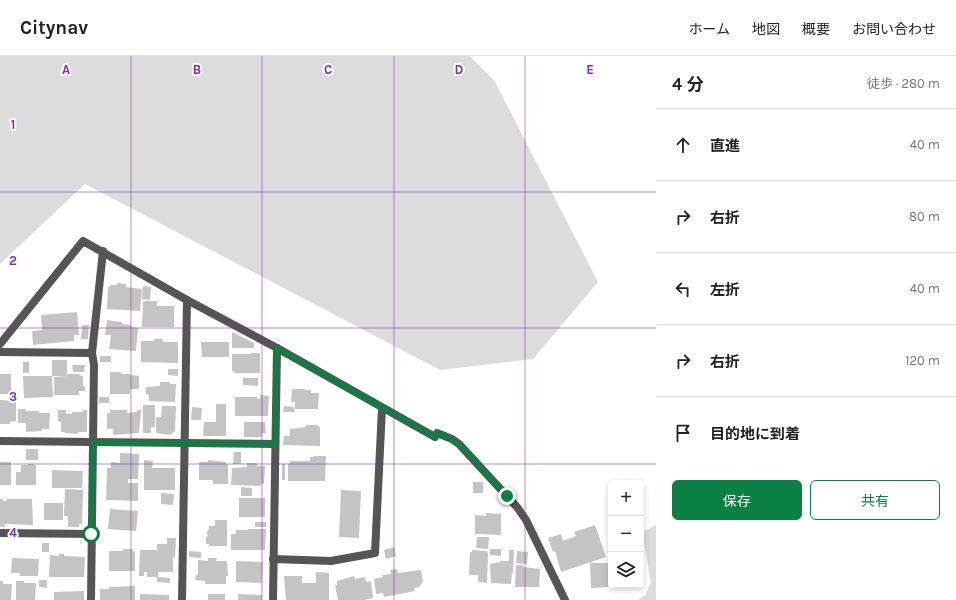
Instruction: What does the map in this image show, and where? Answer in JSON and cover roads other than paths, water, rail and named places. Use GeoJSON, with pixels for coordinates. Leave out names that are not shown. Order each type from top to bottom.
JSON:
{"type":"FeatureCollection","features":[{"type":"Feature","properties":{"kind":"street"},"geometry":{"type":"LineString","coordinates":[[0,344],[83,241],[435,437],[437,433],[452,439],[459,444],[517,507],[526,520],[565,600]]}},
{"type":"Feature","properties":{"kind":"street"},"geometry":{"type":"LineString","coordinates":[[91,600],[94,365],[92,353],[103,251]]}},
{"type":"Feature","properties":{"kind":"street"},"geometry":{"type":"LineString","coordinates":[[182,600],[187,300]]}},
{"type":"Feature","properties":{"kind":"street"},"geometry":{"type":"LineString","coordinates":[[273,600],[276,348]]}},
{"type":"Feature","properties":{"kind":"street"},"geometry":{"type":"LineString","coordinates":[[0,352],[92,353]]}},
{"type":"Feature","properties":{"kind":"street"},"geometry":{"type":"LineString","coordinates":[[273,559],[331,560],[375,553],[382,408]]}},
{"type":"Feature","properties":{"kind":"street"},"geometry":{"type":"LineString","coordinates":[[0,441],[275,444]]}},
{"type":"Feature","properties":{"kind":"street"},"geometry":{"type":"LineString","coordinates":[[0,533],[91,534]]}}]}
